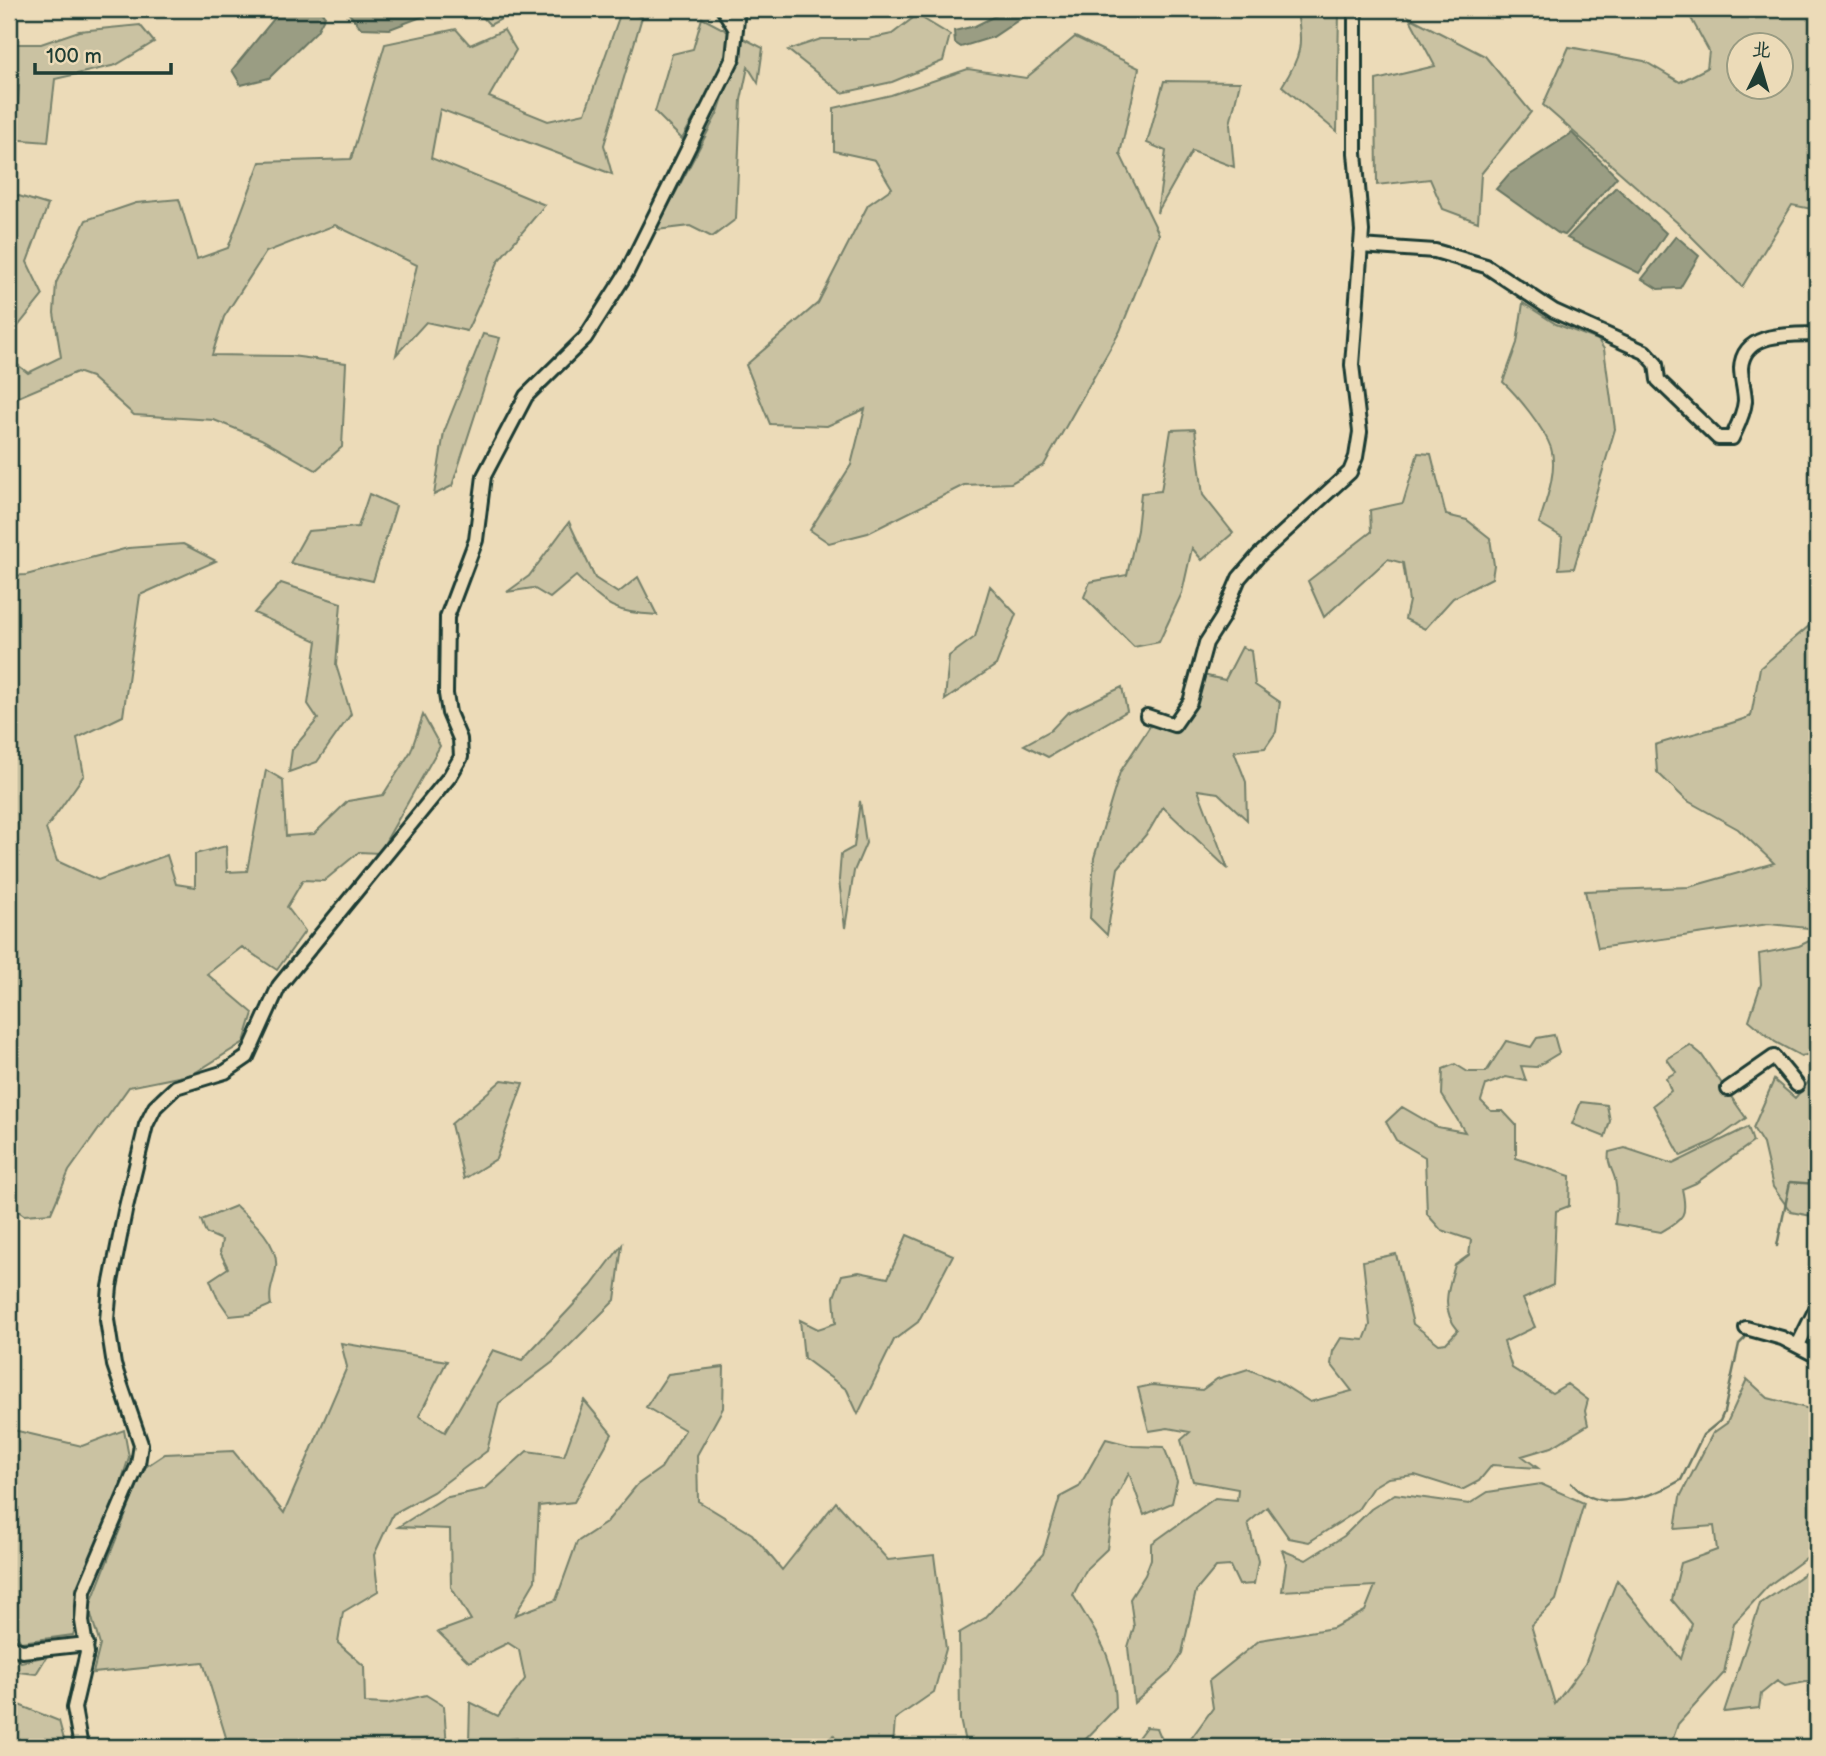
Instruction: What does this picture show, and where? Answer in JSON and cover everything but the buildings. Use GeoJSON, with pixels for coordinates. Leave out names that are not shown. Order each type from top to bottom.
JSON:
{"type":"FeatureCollection","features":[{"type":"Feature","properties":{"kind":"street"},"geometry":{"type":"LineString","coordinates":[[723,9],[735,28]]}},
{"type":"Feature","properties":{"kind":"street"},"geometry":{"type":"LineString","coordinates":[[81,1747],[74,1709],[88,1654],[82,1621],[84,1591],[138,1464],[141,1444],[114,1366],[107,1320],[110,1287],[125,1211],[146,1125],[155,1107],[176,1087],[225,1072],[247,1057],[279,986],[442,786],[461,757],[460,739],[449,713],[446,694],[447,617],[476,540],[484,477],[526,396],[586,338],[627,272],[733,58],[738,9]]}},
{"type":"Feature","properties":{"kind":"street"},"geometry":{"type":"LineString","coordinates":[[1147,716],[1174,725],[1182,717],[1190,702],[1206,643],[1222,618],[1239,578],[1259,555],[1354,466],[1360,432],[1352,365],[1360,246],[1355,153],[1355,9]]}},
{"type":"Feature","properties":{"kind":"street"},"geometry":{"type":"LineString","coordinates":[[1360,246],[1435,251],[1486,266],[1554,311],[1645,352],[1656,364],[1658,380],[1718,438],[1732,438],[1738,423],[1745,402],[1741,368],[1744,354],[1752,343],[1766,338],[1817,334]]}},
{"type":"Feature","properties":{"kind":"street"},"geometry":{"type":"LineString","coordinates":[[1728,1089],[1774,1057],[1797,1085]]}},
{"type":"Feature","properties":{"kind":"street"},"geometry":{"type":"LineString","coordinates":[[1798,1345],[1817,1307]]}},
{"type":"Feature","properties":{"kind":"street"},"geometry":{"type":"LineString","coordinates":[[1746,1328],[1798,1345],[1817,1356]]}},
{"type":"Feature","properties":{"kind":"street"},"geometry":{"type":"LineString","coordinates":[[9,1646],[22,1651],[87,1644]]}},
{"type":"Feature","properties":{"kind":"shaded area"},"geometry":{"type":"Polygon","coordinates":[[[282,9],[319,9],[325,16],[317,31],[269,78],[241,85],[232,70],[282,9]]]}},
{"type":"Feature","properties":{"kind":"shaded area"},"geometry":{"type":"Polygon","coordinates":[[[345,9],[442,9],[390,29],[361,28],[345,9]]]}},
{"type":"Feature","properties":{"kind":"shaded area"},"geometry":{"type":"Polygon","coordinates":[[[475,9],[502,9],[501,19],[490,25],[475,9]]]}},
{"type":"Feature","properties":{"kind":"shaded area"},"geometry":{"type":"Polygon","coordinates":[[[622,9],[642,17],[604,145],[612,174],[440,109],[431,158],[545,205],[499,260],[467,331],[426,322],[396,355],[417,265],[335,225],[266,252],[224,317],[212,355],[291,356],[346,363],[342,447],[316,470],[261,439],[214,420],[134,415],[91,377],[77,372],[9,401],[9,358],[28,373],[61,357],[54,313],[56,283],[86,220],[136,203],[179,199],[197,259],[228,248],[260,162],[351,159],[385,44],[456,29],[470,45],[504,30],[516,50],[489,97],[548,121],[585,113],[622,9]]]}},
{"type":"Feature","properties":{"kind":"shaded area"},"geometry":{"type":"Polygon","coordinates":[[[1009,9],[1035,9],[993,37],[961,47],[955,43],[954,31],[975,26],[1009,9]]]}},
{"type":"Feature","properties":{"kind":"shaded area"},"geometry":{"type":"Polygon","coordinates":[[[1296,9],[1339,9],[1337,132],[1282,86],[1299,49],[1300,31],[1296,9]]]}},
{"type":"Feature","properties":{"kind":"shaded area"},"geometry":{"type":"Polygon","coordinates":[[[1686,9],[1817,9],[1817,210],[1792,205],[1742,287],[1680,225],[1543,105],[1569,47],[1644,61],[1680,82],[1707,68],[1709,51],[1686,9]]]}},
{"type":"Feature","properties":{"kind":"shaded area"},"geometry":{"type":"Polygon","coordinates":[[[917,15],[950,35],[943,61],[892,82],[842,93],[788,50],[821,39],[868,39],[892,34],[917,15]]]}},
{"type":"Feature","properties":{"kind":"shaded area"},"geometry":{"type":"Polygon","coordinates":[[[1409,17],[1485,56],[1531,112],[1481,174],[1478,222],[1443,209],[1430,179],[1377,185],[1376,80],[1435,66],[1409,17]]]}},
{"type":"Feature","properties":{"kind":"shaded area"},"geometry":{"type":"Polygon","coordinates":[[[702,18],[729,32],[729,54],[682,139],[655,112],[672,54],[693,49],[702,18]]]}},
{"type":"Feature","properties":{"kind":"shaded area"},"geometry":{"type":"Polygon","coordinates":[[[140,25],[154,42],[116,65],[55,79],[48,142],[9,139],[9,111],[18,104],[19,86],[9,85],[9,44],[41,44],[79,31],[140,25]]]}},
{"type":"Feature","properties":{"kind":"shaded area"},"geometry":{"type":"Polygon","coordinates":[[[1075,37],[1139,68],[1120,154],[1159,234],[1120,331],[1044,465],[1011,483],[964,485],[868,533],[829,543],[810,530],[851,465],[865,409],[827,426],[770,424],[746,365],[818,303],[868,205],[892,188],[875,160],[834,151],[834,108],[891,95],[968,69],[1026,78],[1075,37]]]}},
{"type":"Feature","properties":{"kind":"shaded area"},"geometry":{"type":"Polygon","coordinates":[[[743,38],[763,48],[758,83],[748,67],[741,100],[736,219],[712,237],[690,226],[656,230],[718,112],[743,38]]]}},
{"type":"Feature","properties":{"kind":"shaded area"},"geometry":{"type":"Polygon","coordinates":[[[1164,81],[1240,82],[1230,124],[1234,167],[1192,151],[1157,213],[1166,151],[1147,143],[1164,81]]]}},
{"type":"Feature","properties":{"kind":"shaded area"},"geometry":{"type":"Polygon","coordinates":[[[1572,133],[1617,177],[1565,235],[1558,233],[1496,189],[1509,174],[1572,133]]]}},
{"type":"Feature","properties":{"kind":"shaded area"},"geometry":{"type":"Polygon","coordinates":[[[1616,187],[1666,233],[1639,273],[1567,238],[1616,187]]]}},
{"type":"Feature","properties":{"kind":"shaded area"},"geometry":{"type":"Polygon","coordinates":[[[9,193],[48,205],[27,262],[43,295],[15,330],[9,321],[9,193]]]}},
{"type":"Feature","properties":{"kind":"shaded area"},"geometry":{"type":"Polygon","coordinates":[[[1676,236],[1699,256],[1680,288],[1658,289],[1642,279],[1676,236]]]}},
{"type":"Feature","properties":{"kind":"shaded area"},"geometry":{"type":"Polygon","coordinates":[[[1523,303],[1556,324],[1598,340],[1604,349],[1615,429],[1574,568],[1559,569],[1562,537],[1539,523],[1552,476],[1551,448],[1530,413],[1503,382],[1517,343],[1523,303]]]}},
{"type":"Feature","properties":{"kind":"shaded area"},"geometry":{"type":"Polygon","coordinates":[[[483,334],[500,338],[452,486],[434,495],[444,432],[483,334]]]}},
{"type":"Feature","properties":{"kind":"shaded area"},"geometry":{"type":"Polygon","coordinates":[[[1195,429],[1203,495],[1233,533],[1202,560],[1192,548],[1182,593],[1159,642],[1134,647],[1084,597],[1090,582],[1127,575],[1137,530],[1141,493],[1161,491],[1171,430],[1195,429]]]}},
{"type":"Feature","properties":{"kind":"shaded area"},"geometry":{"type":"Polygon","coordinates":[[[1418,453],[1431,454],[1446,515],[1467,520],[1490,538],[1494,565],[1492,578],[1453,598],[1425,629],[1405,619],[1409,601],[1403,563],[1388,559],[1324,617],[1308,581],[1371,532],[1370,510],[1403,503],[1418,453]]]}},
{"type":"Feature","properties":{"kind":"shaded area"},"geometry":{"type":"Polygon","coordinates":[[[369,494],[396,506],[373,581],[290,563],[308,531],[358,527],[369,494]]]}},
{"type":"Feature","properties":{"kind":"shaded area"},"geometry":{"type":"Polygon","coordinates":[[[569,522],[595,578],[618,593],[638,577],[657,615],[620,610],[596,595],[576,576],[550,598],[533,588],[507,592],[529,576],[569,522]]]}},
{"type":"Feature","properties":{"kind":"shaded area"},"geometry":{"type":"Polygon","coordinates":[[[183,544],[216,561],[140,595],[123,716],[77,738],[84,775],[46,829],[57,861],[98,880],[167,855],[176,884],[195,887],[195,854],[226,846],[227,872],[247,871],[266,770],[283,780],[286,836],[314,834],[348,801],[383,795],[411,751],[423,715],[440,746],[379,853],[359,852],[324,881],[303,880],[287,907],[305,931],[277,970],[242,947],[207,974],[253,1013],[244,1042],[193,1074],[129,1087],[69,1171],[51,1213],[24,1215],[9,1205],[9,576],[26,575],[128,548],[183,544]]]}},
{"type":"Feature","properties":{"kind":"shaded area"},"geometry":{"type":"Polygon","coordinates":[[[281,583],[341,603],[336,665],[351,714],[317,762],[289,772],[292,750],[318,719],[308,704],[317,641],[254,613],[281,583]]]}},
{"type":"Feature","properties":{"kind":"shaded area"},"geometry":{"type":"Polygon","coordinates":[[[990,586],[1016,614],[996,665],[945,700],[949,656],[975,637],[990,586]]]}},
{"type":"Feature","properties":{"kind":"shaded area"},"geometry":{"type":"Polygon","coordinates":[[[1809,626],[1817,629],[1817,929],[1769,924],[1598,948],[1585,891],[1689,887],[1774,863],[1738,829],[1686,800],[1657,772],[1655,745],[1751,716],[1760,668],[1809,626]]]}},
{"type":"Feature","properties":{"kind":"shaded area"},"geometry":{"type":"Polygon","coordinates":[[[1242,647],[1251,651],[1255,685],[1280,702],[1276,732],[1265,748],[1234,751],[1246,782],[1247,820],[1218,793],[1198,790],[1228,869],[1163,807],[1149,831],[1118,868],[1107,935],[1090,918],[1094,858],[1120,772],[1158,714],[1173,722],[1198,674],[1225,680],[1242,647]]]}},
{"type":"Feature","properties":{"kind":"shaded area"},"geometry":{"type":"Polygon","coordinates":[[[1122,687],[1127,711],[1048,757],[1024,745],[1051,730],[1067,713],[1122,687]]]}},
{"type":"Feature","properties":{"kind":"shaded area"},"geometry":{"type":"Polygon","coordinates":[[[860,801],[866,843],[854,871],[845,928],[839,880],[841,854],[854,847],[860,801]]]}},
{"type":"Feature","properties":{"kind":"shaded area"},"geometry":{"type":"Polygon","coordinates":[[[1817,937],[1817,1053],[1801,1056],[1775,1042],[1749,1020],[1761,984],[1759,954],[1799,946],[1817,937]]]}},
{"type":"Feature","properties":{"kind":"shaded area"},"geometry":{"type":"Polygon","coordinates":[[[1554,1035],[1559,1053],[1536,1067],[1521,1066],[1526,1081],[1506,1077],[1486,1085],[1481,1101],[1491,1111],[1503,1111],[1516,1125],[1516,1158],[1570,1176],[1569,1206],[1556,1211],[1553,1285],[1523,1299],[1535,1327],[1504,1342],[1512,1368],[1552,1393],[1567,1384],[1588,1400],[1585,1411],[1588,1425],[1552,1447],[1522,1456],[1538,1468],[1492,1465],[1479,1481],[1462,1490],[1415,1475],[1388,1478],[1373,1487],[1357,1511],[1309,1542],[1289,1538],[1267,1507],[1248,1523],[1258,1561],[1254,1584],[1239,1585],[1230,1566],[1216,1567],[1196,1591],[1182,1653],[1170,1672],[1134,1703],[1128,1647],[1134,1627],[1130,1599],[1145,1575],[1151,1559],[1151,1544],[1215,1498],[1237,1500],[1238,1489],[1193,1481],[1181,1440],[1190,1432],[1168,1428],[1149,1431],[1138,1388],[1152,1385],[1202,1390],[1217,1379],[1248,1369],[1277,1381],[1310,1402],[1352,1391],[1331,1364],[1333,1351],[1341,1338],[1364,1340],[1370,1325],[1363,1261],[1396,1254],[1413,1324],[1439,1344],[1446,1343],[1458,1330],[1447,1307],[1450,1282],[1455,1265],[1469,1255],[1471,1240],[1441,1230],[1427,1214],[1425,1157],[1396,1140],[1386,1122],[1402,1107],[1437,1127],[1465,1132],[1442,1095],[1443,1069],[1455,1064],[1468,1072],[1486,1072],[1506,1041],[1531,1047],[1537,1038],[1554,1035]]]}},
{"type":"Feature","properties":{"kind":"shaded area"},"geometry":{"type":"Polygon","coordinates":[[[1690,1045],[1701,1054],[1746,1118],[1714,1141],[1681,1156],[1653,1105],[1671,1091],[1666,1078],[1676,1072],[1667,1059],[1690,1045]]]}},
{"type":"Feature","properties":{"kind":"shaded area"},"geometry":{"type":"Polygon","coordinates":[[[1817,1072],[1817,1217],[1791,1212],[1773,1187],[1763,1144],[1753,1128],[1774,1080],[1795,1098],[1817,1072]]]}},
{"type":"Feature","properties":{"kind":"shaded area"},"geometry":{"type":"Polygon","coordinates":[[[502,1080],[523,1083],[496,1159],[464,1179],[451,1124],[502,1080]]]}},
{"type":"Feature","properties":{"kind":"shaded area"},"geometry":{"type":"Polygon","coordinates":[[[1581,1102],[1607,1105],[1610,1121],[1605,1137],[1572,1124],[1581,1102]]]}},
{"type":"Feature","properties":{"kind":"shaded area"},"geometry":{"type":"Polygon","coordinates":[[[1748,1127],[1753,1142],[1696,1183],[1682,1189],[1684,1211],[1675,1223],[1661,1232],[1615,1224],[1617,1190],[1609,1163],[1609,1152],[1625,1148],[1673,1164],[1748,1127]]]}},
{"type":"Feature","properties":{"kind":"shaded area"},"geometry":{"type":"Polygon","coordinates":[[[236,1206],[269,1241],[276,1259],[276,1268],[271,1305],[250,1314],[230,1316],[217,1297],[210,1280],[228,1268],[220,1252],[222,1240],[206,1233],[201,1220],[236,1206]]]}},
{"type":"Feature","properties":{"kind":"shaded area"},"geometry":{"type":"Polygon","coordinates":[[[907,1235],[953,1255],[918,1322],[894,1340],[858,1414],[847,1390],[804,1358],[800,1320],[818,1329],[836,1323],[834,1297],[842,1275],[859,1272],[888,1278],[907,1235]]]}},
{"type":"Feature","properties":{"kind":"shaded area"},"geometry":{"type":"Polygon","coordinates":[[[622,1245],[615,1300],[553,1362],[499,1403],[487,1451],[433,1492],[393,1514],[374,1555],[378,1591],[343,1612],[338,1643],[364,1666],[365,1703],[387,1704],[426,1695],[444,1706],[447,1747],[229,1747],[203,1662],[93,1673],[100,1645],[89,1608],[144,1468],[165,1454],[233,1451],[284,1513],[347,1367],[341,1343],[447,1361],[419,1416],[445,1432],[493,1350],[522,1360],[591,1286],[622,1245]]]}},
{"type":"Feature","properties":{"kind":"shaded area"},"geometry":{"type":"Polygon","coordinates":[[[724,1367],[723,1408],[697,1455],[698,1501],[752,1534],[782,1570],[836,1502],[888,1560],[934,1555],[946,1649],[934,1692],[895,1719],[893,1747],[840,1747],[834,1735],[819,1747],[520,1747],[517,1738],[469,1743],[470,1702],[498,1716],[525,1679],[519,1650],[508,1643],[469,1662],[438,1632],[471,1620],[451,1587],[450,1529],[398,1527],[444,1498],[485,1489],[527,1451],[564,1456],[584,1400],[612,1434],[574,1502],[539,1506],[535,1581],[515,1615],[556,1600],[577,1542],[606,1523],[637,1485],[661,1468],[685,1430],[646,1407],[668,1374],[724,1367]]]}},
{"type":"Feature","properties":{"kind":"shaded area"},"geometry":{"type":"Polygon","coordinates":[[[1747,1379],[1768,1398],[1817,1411],[1817,1550],[1768,1586],[1734,1623],[1724,1673],[1678,1724],[1670,1747],[1185,1747],[1213,1708],[1209,1681],[1260,1640],[1333,1628],[1365,1611],[1375,1586],[1282,1591],[1286,1563],[1282,1550],[1306,1560],[1344,1536],[1371,1509],[1395,1494],[1469,1504],[1488,1492],[1541,1484],[1584,1503],[1556,1600],[1531,1625],[1555,1704],[1585,1664],[1617,1580],[1681,1659],[1692,1624],[1672,1600],[1681,1563],[1717,1550],[1714,1526],[1675,1529],[1680,1497],[1713,1433],[1727,1423],[1747,1379]]]}},
{"type":"Feature","properties":{"kind":"shaded area"},"geometry":{"type":"Polygon","coordinates":[[[9,1429],[82,1446],[124,1430],[129,1457],[73,1635],[21,1642],[9,1625],[9,1429]]]}},
{"type":"Feature","properties":{"kind":"shaded area"},"geometry":{"type":"Polygon","coordinates":[[[1106,1439],[1133,1446],[1164,1447],[1177,1481],[1172,1503],[1144,1515],[1129,1473],[1113,1504],[1107,1549],[1087,1568],[1073,1595],[1098,1636],[1109,1661],[1116,1708],[1078,1747],[966,1747],[960,1719],[959,1633],[985,1618],[1043,1554],[1060,1497],[1079,1487],[1106,1439]]]}},
{"type":"Feature","properties":{"kind":"shaded area"},"geometry":{"type":"Polygon","coordinates":[[[1817,1565],[1817,1680],[1785,1686],[1777,1681],[1761,1694],[1759,1708],[1724,1712],[1760,1604],[1817,1565]]]}},
{"type":"Feature","properties":{"kind":"shaded area"},"geometry":{"type":"Polygon","coordinates":[[[9,1655],[21,1662],[47,1656],[36,1674],[9,1671],[9,1655]]]}},
{"type":"Feature","properties":{"kind":"shaded area"},"geometry":{"type":"Polygon","coordinates":[[[9,1701],[59,1721],[66,1747],[9,1747],[9,1701]]]}},
{"type":"Feature","properties":{"kind":"shaded area"},"geometry":{"type":"Polygon","coordinates":[[[1146,1727],[1157,1728],[1165,1747],[1131,1747],[1146,1727]]]}},
{"type":"Feature","properties":{"kind":"waterway"},"geometry":{"type":"LineString","coordinates":[[1777,1246],[1790,1182],[1817,1184]]}},
{"type":"Feature","properties":{"kind":"waterway"},"geometry":{"type":"LineString","coordinates":[[1572,1483],[1582,1493],[1609,1501],[1655,1493],[1681,1480],[1703,1435],[1720,1421],[1739,1344],[1745,1338]]}}]}
